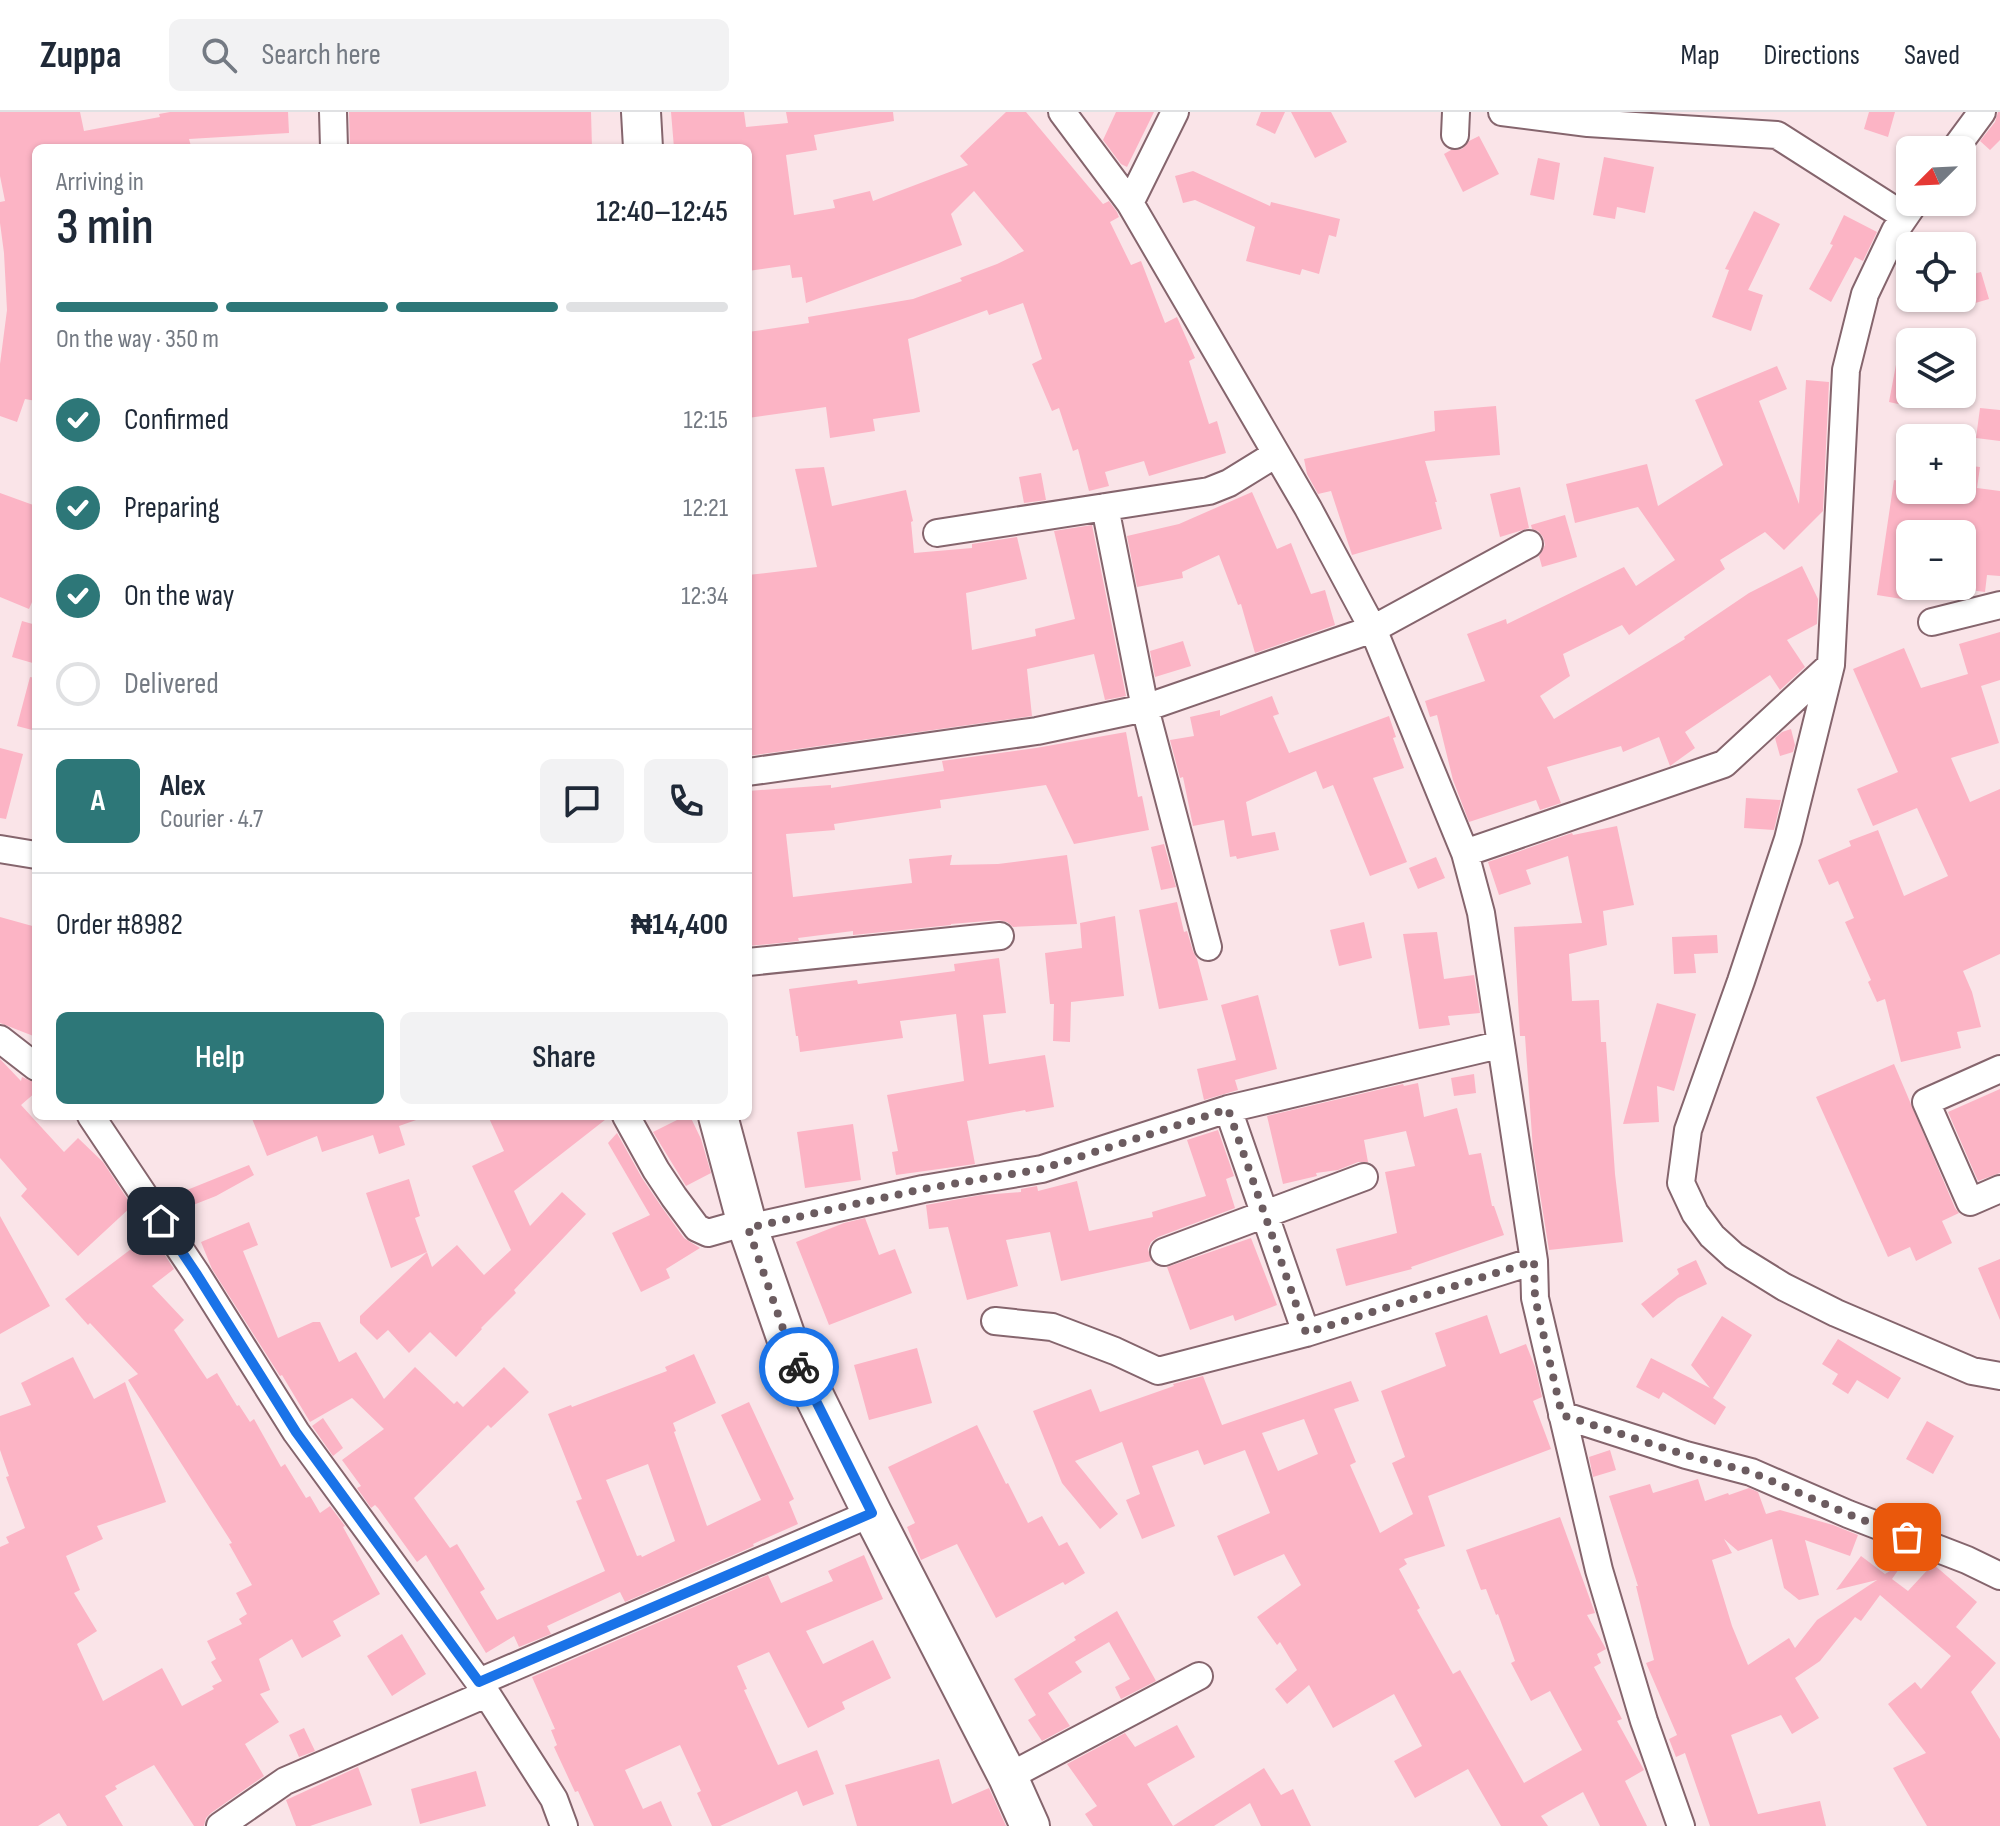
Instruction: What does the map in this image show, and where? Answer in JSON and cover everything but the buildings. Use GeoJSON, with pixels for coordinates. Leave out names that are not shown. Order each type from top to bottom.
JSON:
{"type":"FeatureCollection","features":[{"type":"Feature","properties":{"kind":"street"},"geometry":{"type":"LineString","coordinates":[[333,112],[334,144]]}},
{"type":"Feature","properties":{"kind":"street"},"geometry":{"type":"LineString","coordinates":[[641,112],[643,144]]}},
{"type":"Feature","properties":{"kind":"street"},"geometry":{"type":"LineString","coordinates":[[1062,112],[1130,203],[1308,508],[1373,629],[1465,853],[1481,913],[1534,1261],[1535,1298],[1604,1585],[1644,1721],[1681,1826]]}},
{"type":"Feature","properties":{"kind":"street"},"geometry":{"type":"LineString","coordinates":[[1130,203],[1175,112]]}},
{"type":"Feature","properties":{"kind":"street"},"geometry":{"type":"LineString","coordinates":[[1502,112],[1588,123],[1777,135],[1896,202]]}},
{"type":"Feature","properties":{"kind":"street"},"geometry":{"type":"LineString","coordinates":[[1964,136],[1982,112]]}},
{"type":"Feature","properties":{"kind":"street"},"geometry":{"type":"LineString","coordinates":[[1905,216],[1865,294],[1846,370],[1831,665],[1788,839],[1688,1130],[1681,1183],[1695,1213],[1712,1236],[1734,1256],[1784,1287],[1836,1313],[1972,1371],[2000,1376]]}},
{"type":"Feature","properties":{"kind":"street"},"geometry":{"type":"LineString","coordinates":[[937,533],[1209,491],[1276,454]]}},
{"type":"Feature","properties":{"kind":"street"},"geometry":{"type":"LineString","coordinates":[[1105,507],[1145,708],[1208,947]]}},
{"type":"Feature","properties":{"kind":"street"},"geometry":{"type":"LineString","coordinates":[[752,771],[1037,731],[1145,708],[1373,629],[1529,544]]}},
{"type":"Feature","properties":{"kind":"street"},"geometry":{"type":"LineString","coordinates":[[1932,622],[2000,605]]}},
{"type":"Feature","properties":{"kind":"street"},"geometry":{"type":"LineString","coordinates":[[1465,853],[1724,764],[1831,665]]}},
{"type":"Feature","properties":{"kind":"street"},"geometry":{"type":"LineString","coordinates":[[0,849],[32,854]]}},
{"type":"Feature","properties":{"kind":"street"},"geometry":{"type":"LineString","coordinates":[[752,962],[1000,936]]}},
{"type":"Feature","properties":{"kind":"street"},"geometry":{"type":"LineString","coordinates":[[0,1039],[32,1064]]}},
{"type":"Feature","properties":{"kind":"street"},"geometry":{"type":"LineString","coordinates":[[628,1120],[656,1170],[697,1228],[708,1233],[923,1189],[1042,1169],[1228,1109],[1499,1045]]}},
{"type":"Feature","properties":{"kind":"street"},"geometry":{"type":"LineString","coordinates":[[2000,1069],[1926,1102],[1970,1202],[2000,1189]]}},
{"type":"Feature","properties":{"kind":"street"},"geometry":{"type":"LineString","coordinates":[[1228,1109],[1306,1333]]}},
{"type":"Feature","properties":{"kind":"street"},"geometry":{"type":"LineString","coordinates":[[94,1120],[196,1273],[296,1432],[483,1688],[554,1799],[564,1826]]}},
{"type":"Feature","properties":{"kind":"street"},"geometry":{"type":"LineString","coordinates":[[719,1120],[747,1225],[788,1343],[1030,1826]]}},
{"type":"Feature","properties":{"kind":"street"},"geometry":{"type":"LineString","coordinates":[[1164,1252],[1364,1177]]}},
{"type":"Feature","properties":{"kind":"street"},"geometry":{"type":"LineString","coordinates":[[995,1321],[1052,1327],[1158,1371],[1306,1333],[1534,1261]]}},
{"type":"Feature","properties":{"kind":"street"},"geometry":{"type":"LineString","coordinates":[[1562,1415],[1686,1455],[1751,1472],[2000,1576]]}},
{"type":"Feature","properties":{"kind":"street"},"geometry":{"type":"LineString","coordinates":[[220,1826],[285,1781],[872,1513]]}},
{"type":"Feature","properties":{"kind":"street"},"geometry":{"type":"LineString","coordinates":[[1008,1777],[1199,1676]]}},
{"type":"Feature","properties":{"kind":"way so far"},"geometry":{"type":"LineString","coordinates":[[799,1367],[748,1228],[923,1189],[1042,1169],[1228,1109],[1306,1333],[1534,1261],[1535,1298],[1562,1415],[1686,1455],[1751,1472],[1907,1537]]}},
{"type":"Feature","properties":{"kind":"route"},"geometry":{"type":"LineString","coordinates":[[161,1221],[296,1432],[479,1682],[872,1513],[799,1367]]}}]}
